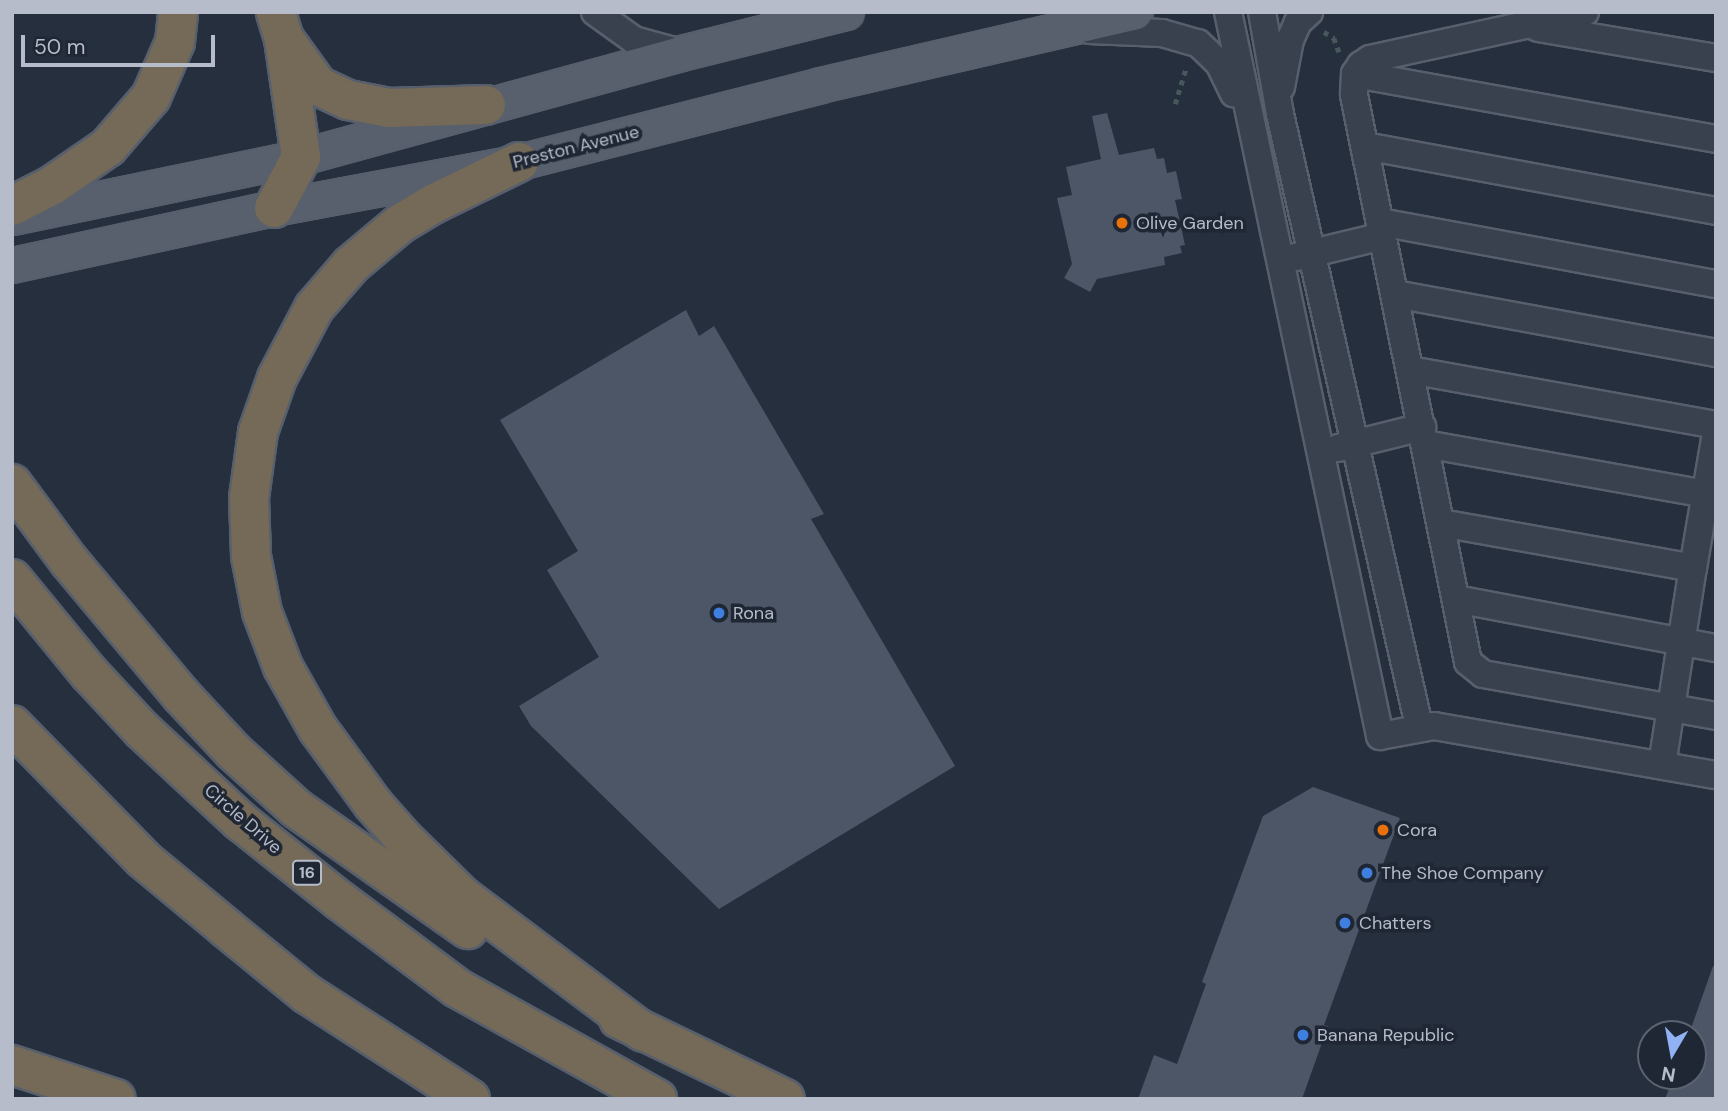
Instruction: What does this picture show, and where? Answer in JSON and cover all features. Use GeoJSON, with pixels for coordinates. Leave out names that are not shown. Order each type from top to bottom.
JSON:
{"type":"FeatureCollection","features":[{"type":"Feature","properties":{"kind":"highway"},"geometry":{"type":"LineString","coordinates":[[12,206],[53,185],[108,146],[152,97],[166,70],[175,42],[178,12]]}},
{"type":"Feature","properties":{"kind":"highway"},"geometry":{"type":"LineString","coordinates":[[280,26],[318,86],[348,100],[389,108],[486,105]]}},
{"type":"Feature","properties":{"kind":"highway"},"geometry":{"type":"LineString","coordinates":[[275,208],[301,157],[280,26]]}},
{"type":"Feature","properties":{"kind":"highway"},"geometry":{"type":"LineString","coordinates":[[519,162],[433,204],[401,223],[351,265],[314,308],[276,378],[258,432],[249,498],[251,556],[262,612],[283,667],[318,729],[373,804],[462,896],[643,1032]]}},
{"type":"Feature","properties":{"kind":"highway"},"geometry":{"type":"LineString","coordinates":[[12,484],[69,561],[181,695],[233,751],[296,808],[508,956],[643,1032],[785,1099]]}},
{"type":"Feature","properties":{"kind":"highway","name":"Circle Drive"},"geometry":{"type":"LineString","coordinates":[[12,579],[89,673],[133,720],[240,821],[339,900],[457,988],[657,1099]]}},
{"type":"Feature","properties":{"kind":"highway"},"geometry":{"type":"LineString","coordinates":[[12,725],[143,859],[226,928],[307,994],[470,1099]]}},
{"type":"Feature","properties":{"kind":"highway"},"geometry":{"type":"LineString","coordinates":[[12,1065],[116,1099]]}},
{"type":"Feature","properties":{"kind":"highway"},"geometry":{"type":"LineString","coordinates":[[12,1090],[45,1099]]}},
{"type":"Feature","properties":{"kind":"main road"},"geometry":{"type":"LineString","coordinates":[[12,217],[301,157],[681,53],[846,12]]}},
{"type":"Feature","properties":{"kind":"main road","name":"Preston Avenue"},"geometry":{"type":"LineString","coordinates":[[12,265],[275,208],[519,162],[820,85],[1135,12]]}},
{"type":"Feature","properties":{"kind":"lane"},"geometry":{"type":"LineString","coordinates":[[595,12],[634,40],[681,53]]}},
{"type":"Feature","properties":{"kind":"lane"},"geometry":{"type":"LineString","coordinates":[[1227,12],[1380,736],[1419,726],[1451,728],[1716,775]]}},
{"type":"Feature","properties":{"kind":"lane"},"geometry":{"type":"LineString","coordinates":[[1262,12],[1280,114],[1419,726]]}},
{"type":"Feature","properties":{"kind":"lane"},"geometry":{"type":"LineString","coordinates":[[1585,12],[1370,60],[1361,65],[1355,74],[1354,95],[1468,662],[1475,670],[1716,716]]}},
{"type":"Feature","properties":{"kind":"lane"},"geometry":{"type":"LineString","coordinates":[[1280,114],[1290,40],[1298,22],[1316,22]]}},
{"type":"Feature","properties":{"kind":"lane"},"geometry":{"type":"LineString","coordinates":[[1524,25],[1716,58]]}},
{"type":"Feature","properties":{"kind":"lane"},"geometry":{"type":"LineString","coordinates":[[1066,28],[1162,33],[1198,43],[1219,63],[1233,93],[1248,111]]}},
{"type":"Feature","properties":{"kind":"lane"},"geometry":{"type":"LineString","coordinates":[[1355,74],[1716,139]]}},
{"type":"Feature","properties":{"kind":"lane"},"geometry":{"type":"LineString","coordinates":[[1365,146],[1716,211]]}},
{"type":"Feature","properties":{"kind":"lane"},"geometry":{"type":"LineString","coordinates":[[1281,261],[1381,229],[1716,284]]}},
{"type":"Feature","properties":{"kind":"lane"},"geometry":{"type":"LineString","coordinates":[[1395,294],[1716,353]]}},
{"type":"Feature","properties":{"kind":"lane"},"geometry":{"type":"LineString","coordinates":[[1410,370],[1716,425]]}},
{"type":"Feature","properties":{"kind":"lane"},"geometry":{"type":"LineString","coordinates":[[1662,765],[1716,434]]}},
{"type":"Feature","properties":{"kind":"lane"},"geometry":{"type":"LineString","coordinates":[[1320,452],[1355,443],[1423,436],[1705,494]]}},
{"type":"Feature","properties":{"kind":"lane"},"geometry":{"type":"LineString","coordinates":[[1441,523],[1693,568]]}},
{"type":"Feature","properties":{"kind":"lane"},"geometry":{"type":"LineString","coordinates":[[1456,599],[1716,648]]}},
{"type":"Feature","properties":{"kind":"path"},"geometry":{"type":"LineString","coordinates":[[1316,22],[1334,38],[1340,55],[1355,74]]}},
{"type":"Feature","properties":{"kind":"path"},"geometry":{"type":"LineString","coordinates":[[1175,104],[1188,61]]}},
{"type":"Feature","properties":{"kind":"building","name":"Olive Garden"},"geometry":{"type":"Polygon","coordinates":[[[1107,113],[1119,155],[1154,148],[1157,159],[1164,158],[1167,173],[1176,171],[1182,199],[1175,200],[1185,245],[1180,246],[1182,253],[1164,257],[1165,265],[1097,279],[1090,292],[1064,278],[1072,264],[1057,198],[1072,195],[1066,167],[1101,159],[1092,116],[1107,113]]]}},
{"type":"Feature","properties":{"kind":"building","name":"Rona"},"geometry":{"type":"Polygon","coordinates":[[[686,310],[699,336],[714,326],[824,514],[811,519],[955,766],[719,909],[531,726],[519,706],[599,657],[547,570],[578,551],[500,420],[686,310]]]}},
{"type":"Feature","properties":{"kind":"building"},"geometry":{"type":"Polygon","coordinates":[[[1313,787],[1400,818],[1324,1025],[1328,1026],[1302,1099],[1138,1099],[1154,1055],[1177,1064],[1206,984],[1202,982],[1263,816],[1313,787]]]}},
{"type":"Feature","properties":{"kind":"building"},"geometry":{"type":"Polygon","coordinates":[[[1713,966],[1716,967],[1716,1099],[1665,1099],[1669,1090],[1707,1090],[1707,1020],[1694,1020],[1713,966]]]}},
{"type":"Feature","properties":{"kind":"place","name":"Olive Garden"},"geometry":{"type":"Point","coordinates":[1122,223]}},
{"type":"Feature","properties":{"kind":"place","name":"Rona"},"geometry":{"type":"Point","coordinates":[719,613]}},
{"type":"Feature","properties":{"kind":"place","name":"Cora"},"geometry":{"type":"Point","coordinates":[1383,830]}},
{"type":"Feature","properties":{"kind":"place","name":"The Shoe Company"},"geometry":{"type":"Point","coordinates":[1367,873]}},
{"type":"Feature","properties":{"kind":"place","name":"Chatters"},"geometry":{"type":"Point","coordinates":[1345,923]}},
{"type":"Feature","properties":{"kind":"place","name":"Banana Republic"},"geometry":{"type":"Point","coordinates":[1303,1035]}}]}
